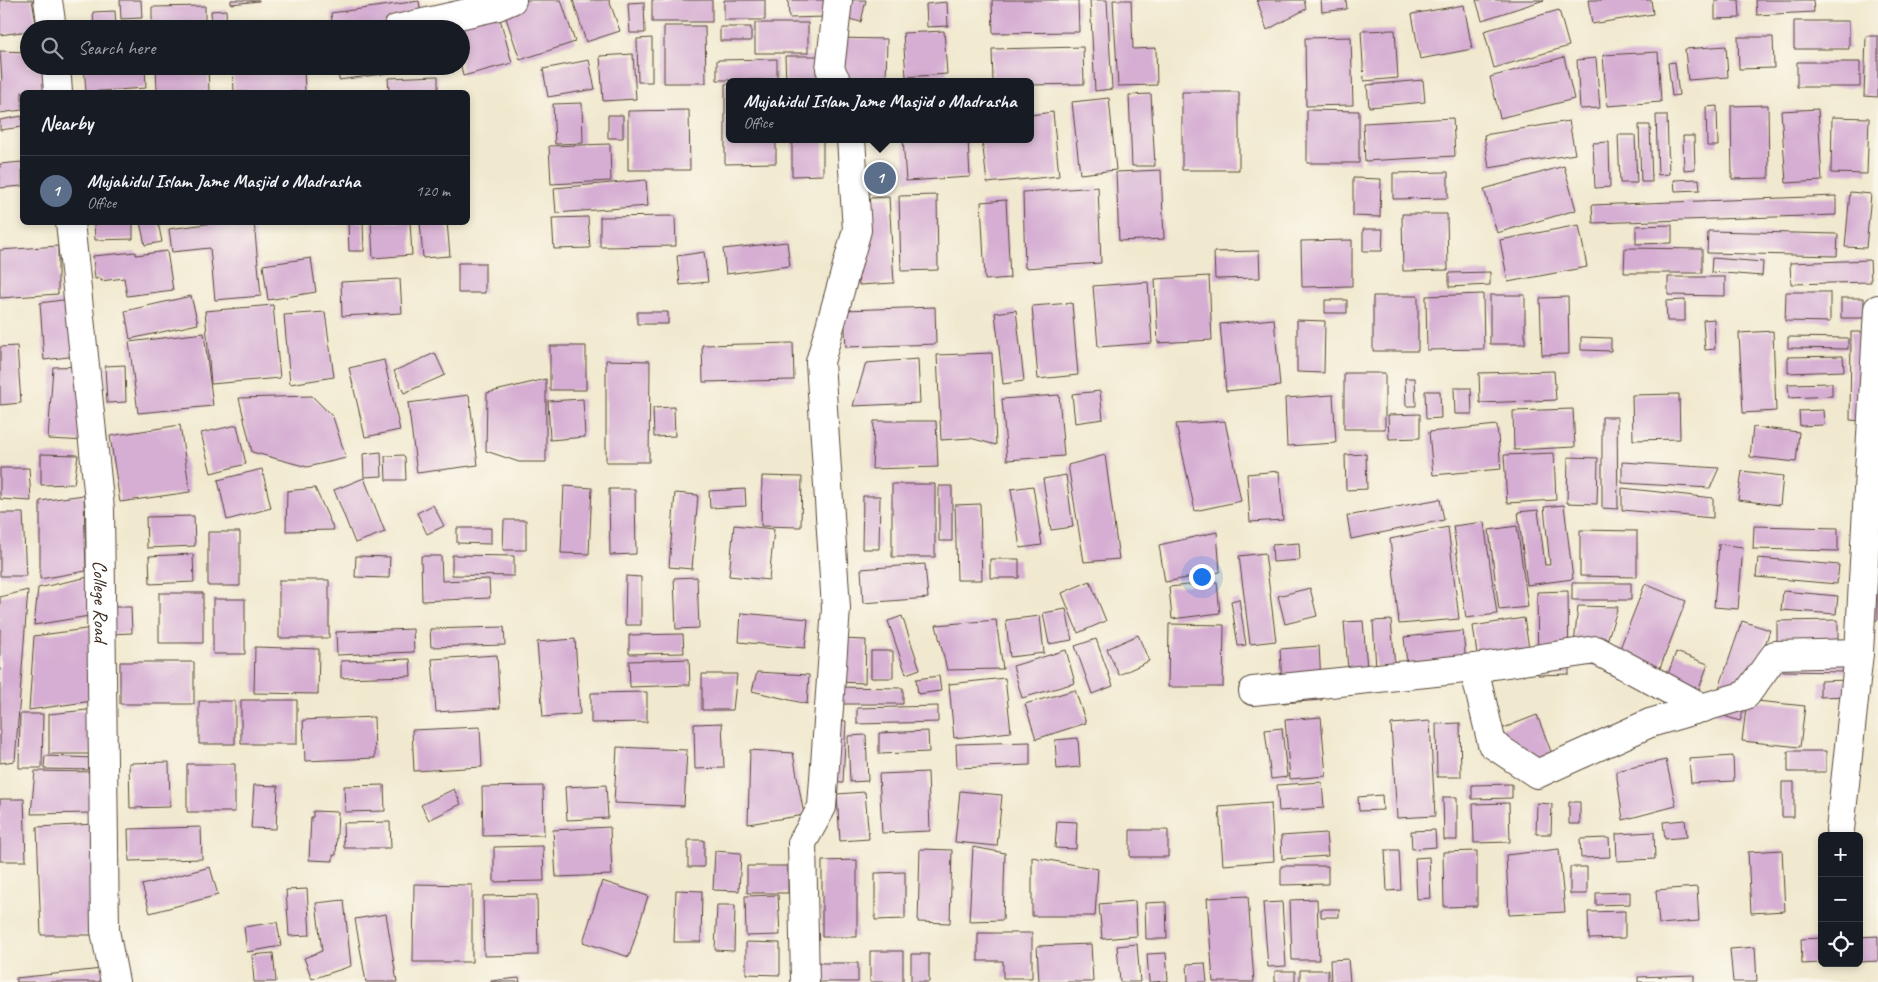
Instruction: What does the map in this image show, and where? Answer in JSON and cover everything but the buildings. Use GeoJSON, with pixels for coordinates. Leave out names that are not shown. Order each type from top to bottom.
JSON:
{"type":"FeatureCollection","features":[{"type":"Feature","properties":{"kind":"street"},"geometry":{"type":"LineString","coordinates":[[48,0],[51,20]]}},
{"type":"Feature","properties":{"kind":"street"},"geometry":{"type":"LineString","coordinates":[[437,20],[498,6],[512,0]]}},
{"type":"Feature","properties":{"kind":"street"},"geometry":{"type":"LineString","coordinates":[[834,78],[830,69],[838,0]]}},
{"type":"Feature","properties":{"kind":"street"},"geometry":{"type":"LineString","coordinates":[[57,75],[58,90]]}},
{"type":"Feature","properties":{"kind":"street"},"geometry":{"type":"LineString","coordinates":[[805,982],[802,843],[822,807],[836,608],[820,362],[857,230],[851,143]]}},
{"type":"Feature","properties":{"kind":"street","name":"College Road"},"geometry":{"type":"LineString","coordinates":[[70,225],[100,509],[105,930],[115,982]]}},
{"type":"Feature","properties":{"kind":"street"},"geometry":{"type":"LineString","coordinates":[[1840,830],[1859,653],[1878,309]]}},
{"type":"Feature","properties":{"kind":"street"},"geometry":{"type":"LineString","coordinates":[[1253,691],[1474,668],[1596,650],[1703,708]]}},
{"type":"Feature","properties":{"kind":"street"},"geometry":{"type":"LineString","coordinates":[[1474,668],[1492,744],[1537,774],[1650,723],[1746,695],[1776,655],[1859,653]]}},
{"type":"Feature","properties":{"kind":"place","name":"Mujahidul Islam Jame Masjid o Madrasha"},"geometry":{"type":"Point","coordinates":[880,178]}}]}
